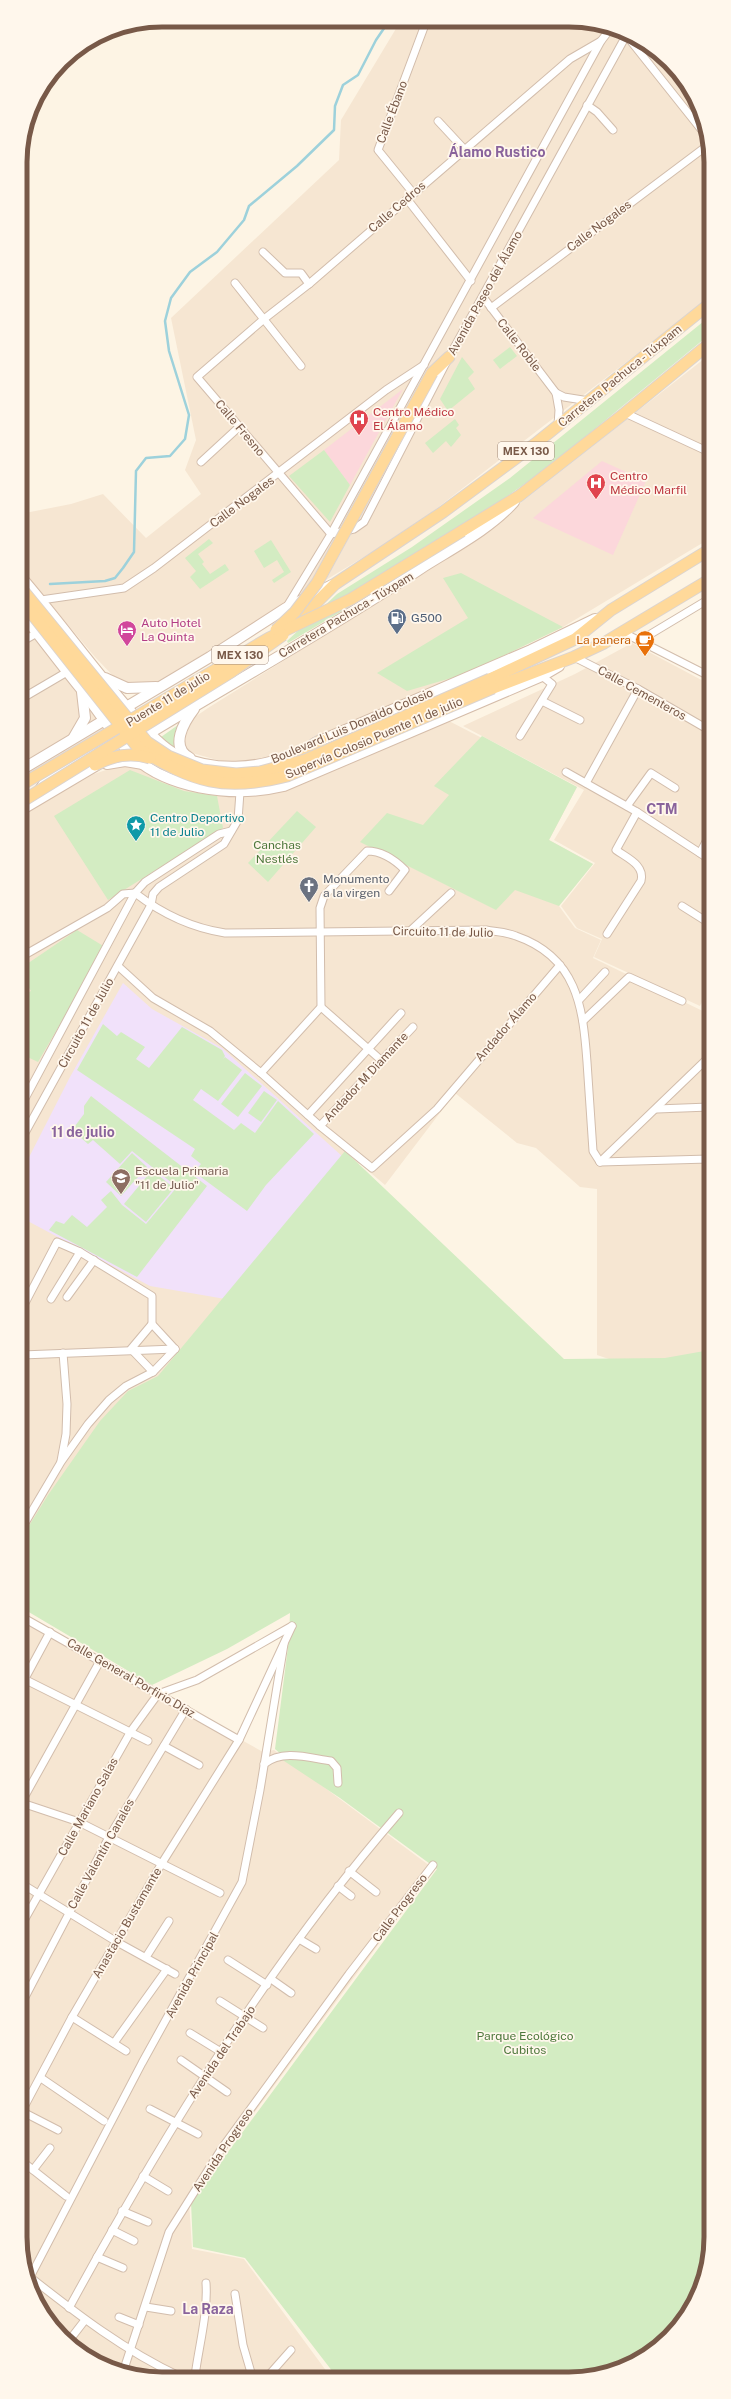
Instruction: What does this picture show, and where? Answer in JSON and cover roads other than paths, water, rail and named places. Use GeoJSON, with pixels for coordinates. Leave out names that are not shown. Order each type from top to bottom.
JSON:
{"type":"FeatureCollection","features":[{"type":"Feature","properties":{"kind":"main road","name":"Carretera Pachuca - Túxpam"},"geometry":{"type":"LineString","coordinates":[[288,631],[335,584],[443,512],[589,401],[704,308]]}},
{"type":"Feature","properties":{"kind":"main road","name":"Carretera Pachuca - Túxpam"},"geometry":{"type":"LineString","coordinates":[[462,531],[519,496],[625,413],[704,347]]}},
{"type":"Feature","properties":{"kind":"main road"},"geometry":{"type":"LineString","coordinates":[[269,638],[295,612],[317,583],[429,368],[449,357]]}},
{"type":"Feature","properties":{"kind":"main road","name":"Puente 11 de julio"},"geometry":{"type":"LineString","coordinates":[[27,781],[269,638],[352,599],[462,531]]}},
{"type":"Feature","properties":{"kind":"main road","name":"Boulevard Luis Donaldo Colosio"},"geometry":{"type":"LineString","coordinates":[[611,610],[704,553]]}},
{"type":"Feature","properties":{"kind":"main road"},"geometry":{"type":"LineString","coordinates":[[491,683],[574,658],[622,632],[704,583]]}},
{"type":"Feature","properties":{"kind":"main road","name":"Supervía Colosio Puente 11 de julio"},"geometry":{"type":"LineString","coordinates":[[27,595],[147,742],[168,756],[202,770],[236,774],[284,767],[491,683]]}},
{"type":"Feature","properties":{"kind":"main road","name":"Supervía Colosio Puente 11 de julio"},"geometry":{"type":"LineString","coordinates":[[27,608],[139,749],[163,764],[197,779],[231,784],[262,782],[287,776],[491,683]]}},
{"type":"Feature","properties":{"kind":"main road"},"geometry":{"type":"LineString","coordinates":[[491,683],[575,639],[611,610]]}},
{"type":"Feature","properties":{"kind":"main road","name":"Puente 11 de julio"},"geometry":{"type":"LineString","coordinates":[[27,802],[40,792],[242,665],[288,631]]}},
{"type":"Feature","properties":{"kind":"main road"},"geometry":{"type":"LineString","coordinates":[[40,792],[106,759],[123,754],[149,758],[177,772],[213,782],[244,778],[284,764],[321,740]]}},
{"type":"Feature","properties":{"kind":"street","name":"Calle Ébano"},"geometry":{"type":"LineString","coordinates":[[413,193],[378,150],[424,27]]}},
{"type":"Feature","properties":{"kind":"street","name":"Avenida Paseo del Álamo"},"geometry":{"type":"LineString","coordinates":[[286,608],[429,368],[471,281],[601,41],[607,33]]}},
{"type":"Feature","properties":{"kind":"street","name":"Avenida Paseo del Álamo"},"geometry":{"type":"LineString","coordinates":[[331,534],[354,529],[364,522],[449,357],[624,39]]}},
{"type":"Feature","properties":{"kind":"street","name":"Calle Cedros"},"geometry":{"type":"LineString","coordinates":[[197,377],[264,319],[310,284],[413,193],[570,59],[601,41]]}},
{"type":"Feature","properties":{"kind":"street"},"geometry":{"type":"LineString","coordinates":[[633,43],[699,126]]}},
{"type":"Feature","properties":{"kind":"street"},"geometry":{"type":"LineString","coordinates":[[587,105],[597,112],[613,130]]}},
{"type":"Feature","properties":{"kind":"street"},"geometry":{"type":"LineString","coordinates":[[438,121],[464,149]]}},
{"type":"Feature","properties":{"kind":"street","name":"Calle Nogales"},"geometry":{"type":"LineString","coordinates":[[490,308],[703,149]]}},
{"type":"Feature","properties":{"kind":"street"},"geometry":{"type":"LineString","coordinates":[[407,199],[471,281]]}},
{"type":"Feature","properties":{"kind":"street"},"geometry":{"type":"LineString","coordinates":[[263,252],[285,273],[301,273],[310,284]]}},
{"type":"Feature","properties":{"kind":"street"},"geometry":{"type":"LineString","coordinates":[[235,283],[301,366]]}},
{"type":"Feature","properties":{"kind":"street","name":"Calle Roble"},"geometry":{"type":"LineString","coordinates":[[483,297],[556,393],[559,410],[558,425]]}},
{"type":"Feature","properties":{"kind":"street","name":"Calle Nogales"},"geometry":{"type":"LineString","coordinates":[[40,600],[124,588],[154,568],[279,474],[386,390],[429,368]]}},
{"type":"Feature","properties":{"kind":"street","name":"Calle Fresno"},"geometry":{"type":"LineString","coordinates":[[197,377],[331,534]]}},
{"type":"Feature","properties":{"kind":"street"},"geometry":{"type":"LineString","coordinates":[[556,393],[564,397],[589,401]]}},
{"type":"Feature","properties":{"kind":"street"},"geometry":{"type":"LineString","coordinates":[[625,413],[704,450]]}},
{"type":"Feature","properties":{"kind":"street"},"geometry":{"type":"LineString","coordinates":[[201,462],[239,427]]}},
{"type":"Feature","properties":{"kind":"street","name":"Carretera Pachuca - Túxpam"},"geometry":{"type":"LineString","coordinates":[[27,802],[85,772],[124,746],[150,733],[405,579],[484,527],[507,510],[519,496]]}},
{"type":"Feature","properties":{"kind":"street","name":"Boulevard Luis Donaldo Colosio"},"geometry":{"type":"LineString","coordinates":[[27,584],[126,707],[150,733],[178,756],[214,766],[266,764],[294,754],[321,740],[531,650],[611,610]]}},
{"type":"Feature","properties":{"kind":"street","name":"Carretera Pachuca - Túxpam"},"geometry":{"type":"LineString","coordinates":[[27,766],[190,669],[286,608],[335,584]]}},
{"type":"Feature","properties":{"kind":"street"},"geometry":{"type":"LineString","coordinates":[[638,641],[704,603]]}},
{"type":"Feature","properties":{"kind":"street"},"geometry":{"type":"LineString","coordinates":[[27,620],[81,688],[124,746],[150,767],[182,783],[208,789],[240,792],[264,791],[284,786],[542,676],[574,658]]}},
{"type":"Feature","properties":{"kind":"street"},"geometry":{"type":"LineString","coordinates":[[48,648],[59,644],[66,632]]}},
{"type":"Feature","properties":{"kind":"street"},"geometry":{"type":"LineString","coordinates":[[622,632],[704,674]]}},
{"type":"Feature","properties":{"kind":"street"},"geometry":{"type":"LineString","coordinates":[[27,639],[37,633]]}},
{"type":"Feature","properties":{"kind":"street","name":"Calle Cementeros"},"geometry":{"type":"LineString","coordinates":[[574,658],[638,689],[704,727]]}},
{"type":"Feature","properties":{"kind":"street"},"geometry":{"type":"LineString","coordinates":[[40,792],[124,746],[128,734],[140,722],[173,700],[190,669]]}},
{"type":"Feature","properties":{"kind":"street"},"geometry":{"type":"LineString","coordinates":[[27,695],[67,672]]}},
{"type":"Feature","properties":{"kind":"street"},"geometry":{"type":"LineString","coordinates":[[98,673],[111,682],[127,688],[160,686]]}},
{"type":"Feature","properties":{"kind":"street"},"geometry":{"type":"LineString","coordinates":[[520,736],[552,684],[542,676]]}},
{"type":"Feature","properties":{"kind":"street"},"geometry":{"type":"LineString","coordinates":[[72,740],[85,718],[81,688]]}},
{"type":"Feature","properties":{"kind":"street"},"geometry":{"type":"LineString","coordinates":[[586,783],[638,689]]}},
{"type":"Feature","properties":{"kind":"street"},"geometry":{"type":"LineString","coordinates":[[542,701],[580,720]]}},
{"type":"Feature","properties":{"kind":"street"},"geometry":{"type":"LineString","coordinates":[[196,761],[186,756],[180,747],[179,738],[187,718],[197,704]]}},
{"type":"Feature","properties":{"kind":"street"},"geometry":{"type":"LineString","coordinates":[[40,792],[51,774],[122,730],[127,720],[126,707]]}},
{"type":"Feature","properties":{"kind":"street"},"geometry":{"type":"LineString","coordinates":[[124,746],[131,724],[126,707]]}},
{"type":"Feature","properties":{"kind":"street"},"geometry":{"type":"LineString","coordinates":[[85,772],[114,762],[125,761],[150,767]]}},
{"type":"Feature","properties":{"kind":"street"},"geometry":{"type":"LineString","coordinates":[[566,772],[638,812],[704,856]]}},
{"type":"Feature","properties":{"kind":"street"},"geometry":{"type":"LineString","coordinates":[[627,806],[651,773],[675,788]]}},
{"type":"Feature","properties":{"kind":"street"},"geometry":{"type":"LineString","coordinates":[[151,905],[153,894],[159,887],[224,844],[238,820],[240,792]]}},
{"type":"Feature","properties":{"kind":"street"},"geometry":{"type":"LineString","coordinates":[[607,934],[641,881],[642,876],[638,864],[616,850],[638,812]]}},
{"type":"Feature","properties":{"kind":"street"},"geometry":{"type":"LineString","coordinates":[[27,954],[107,908],[123,894],[135,893],[145,882],[219,834],[231,831]]}},
{"type":"Feature","properties":{"kind":"street"},"geometry":{"type":"LineString","coordinates":[[700,853],[704,845]]}},
{"type":"Feature","properties":{"kind":"street"},"geometry":{"type":"LineString","coordinates":[[261,1073],[321,1007],[320,908],[324,896],[366,851],[378,851],[398,862],[405,870],[390,891]]}},
{"type":"Feature","properties":{"kind":"street","name":"Circuito 11 de Julio"},"geometry":{"type":"LineString","coordinates":[[27,1095],[135,893],[151,905],[204,930],[257,934],[486,930],[515,935],[536,945],[560,965],[570,980],[580,1000],[593,1151],[600,1162]]}},
{"type":"Feature","properties":{"kind":"street"},"geometry":{"type":"LineString","coordinates":[[410,931],[451,894]]}},
{"type":"Feature","properties":{"kind":"street","name":"Circuito 11 de Julio"},"geometry":{"type":"LineString","coordinates":[[27,1129],[151,905]]}},
{"type":"Feature","properties":{"kind":"street"},"geometry":{"type":"LineString","coordinates":[[682,906],[704,920]]}},
{"type":"Feature","properties":{"kind":"street","name":"Andador Álamo"},"geometry":{"type":"LineString","coordinates":[[320,1126],[372,1168],[437,1109],[560,965]]}},
{"type":"Feature","properties":{"kind":"street"},"geometry":{"type":"LineString","coordinates":[[118,966],[145,993],[210,1031],[261,1073],[320,1126]]}},
{"type":"Feature","properties":{"kind":"street"},"geometry":{"type":"LineString","coordinates":[[580,1000],[605,972]]}},
{"type":"Feature","properties":{"kind":"street"},"geometry":{"type":"LineString","coordinates":[[583,1021],[629,977],[682,1001]]}},
{"type":"Feature","properties":{"kind":"street"},"geometry":{"type":"LineString","coordinates":[[321,1007],[382,1061]]}},
{"type":"Feature","properties":{"kind":"street"},"geometry":{"type":"LineString","coordinates":[[308,1116],[401,1013]]}},
{"type":"Feature","properties":{"kind":"street","name":"Andador M Diamante"},"geometry":{"type":"LineString","coordinates":[[320,1126],[413,1027]]}},
{"type":"Feature","properties":{"kind":"street"},"geometry":{"type":"LineString","coordinates":[[600,1162],[704,1063]]}},
{"type":"Feature","properties":{"kind":"street"},"geometry":{"type":"LineString","coordinates":[[656,1109],[704,1107]]}},
{"type":"Feature","properties":{"kind":"street"},"geometry":{"type":"LineString","coordinates":[[600,1162],[704,1159]]}},
{"type":"Feature","properties":{"kind":"street"},"geometry":{"type":"LineString","coordinates":[[27,1300],[57,1242],[80,1252],[152,1296],[152,1324],[131,1350]]}},
{"type":"Feature","properties":{"kind":"street"},"geometry":{"type":"LineString","coordinates":[[51,1298],[80,1252]]}},
{"type":"Feature","properties":{"kind":"street"},"geometry":{"type":"LineString","coordinates":[[67,1297],[94,1260]]}},
{"type":"Feature","properties":{"kind":"street"},"geometry":{"type":"LineString","coordinates":[[152,1324],[175,1349]]}},
{"type":"Feature","properties":{"kind":"street"},"geometry":{"type":"LineString","coordinates":[[27,1355],[175,1349]]}},
{"type":"Feature","properties":{"kind":"street"},"geometry":{"type":"LineString","coordinates":[[27,1520],[61,1462],[88,1424],[109,1400],[126,1386],[153,1372],[175,1349]]}},
{"type":"Feature","properties":{"kind":"street"},"geometry":{"type":"LineString","coordinates":[[131,1350],[153,1372]]}},
{"type":"Feature","properties":{"kind":"street"},"geometry":{"type":"LineString","coordinates":[[61,1462],[60,1459],[66,1434],[67,1404],[64,1353]]}},
{"type":"Feature","properties":{"kind":"street","name":"Calle General Porfirio Díaz"},"geometry":{"type":"LineString","coordinates":[[27,1620],[239,1740]]}},
{"type":"Feature","properties":{"kind":"street"},"geometry":{"type":"LineString","coordinates":[[158,1694],[197,1680],[292,1626],[284,1644]]}},
{"type":"Feature","properties":{"kind":"street"},"geometry":{"type":"LineString","coordinates":[[27,1673],[50,1632]]}},
{"type":"Feature","properties":{"kind":"street","name":"Anastacio Bustamante"},"geometry":{"type":"LineString","coordinates":[[27,2102],[72,2017],[162,1863],[239,1740],[284,1644]]}},
{"type":"Feature","properties":{"kind":"street","name":"Avenida Principal"},"geometry":{"type":"LineString","coordinates":[[32,2273],[142,2063],[242,1882],[284,1644]]}},
{"type":"Feature","properties":{"kind":"street"},"geometry":{"type":"LineString","coordinates":[[27,1793],[100,1661]]}},
{"type":"Feature","properties":{"kind":"street"},"geometry":{"type":"LineString","coordinates":[[27,1682],[131,1731],[148,1741]]}},
{"type":"Feature","properties":{"kind":"street","name":"Calle Mariano Salas"},"geometry":{"type":"LineString","coordinates":[[27,1915],[131,1731],[158,1694]]}},
{"type":"Feature","properties":{"kind":"street","name":"Calle Valentín Canales"},"geometry":{"type":"LineString","coordinates":[[27,1993],[109,1837],[186,1709]]}},
{"type":"Feature","properties":{"kind":"street"},"geometry":{"type":"LineString","coordinates":[[164,1746],[199,1764]]}},
{"type":"Feature","properties":{"kind":"street"},"geometry":{"type":"LineString","coordinates":[[264,1764],[271,1758],[286,1755],[331,1762],[337,1768],[338,1783]]}},
{"type":"Feature","properties":{"kind":"street"},"geometry":{"type":"LineString","coordinates":[[27,1804],[79,1822],[220,1893]]}},
{"type":"Feature","properties":{"kind":"street","name":"Avenida del Trabajo"},"geometry":{"type":"LineString","coordinates":[[69,2308],[122,2211],[204,2077],[299,1938],[349,1871],[400,1814]]}},
{"type":"Feature","properties":{"kind":"street","name":"Calle Progreso"},"geometry":{"type":"LineString","coordinates":[[367,1951],[433,1864]]}},
{"type":"Feature","properties":{"kind":"street"},"geometry":{"type":"LineString","coordinates":[[349,1871],[376,1892]]}},
{"type":"Feature","properties":{"kind":"street"},"geometry":{"type":"LineString","coordinates":[[338,1886],[351,1896]]}},
{"type":"Feature","properties":{"kind":"street"},"geometry":{"type":"LineString","coordinates":[[27,1887],[117,1942],[175,1974]]}},
{"type":"Feature","properties":{"kind":"street"},"geometry":{"type":"LineString","coordinates":[[146,1957],[169,1921]]}},
{"type":"Feature","properties":{"kind":"street"},"geometry":{"type":"LineString","coordinates":[[299,1938],[316,1949]]}},
{"type":"Feature","properties":{"kind":"street","name":"Avenida Progreso"},"geometry":{"type":"LineString","coordinates":[[126,2367],[146,2307],[159,2255],[169,2232],[222,2148],[367,1951]]}},
{"type":"Feature","properties":{"kind":"street"},"geometry":{"type":"LineString","coordinates":[[228,1960],[267,1985]]}},
{"type":"Feature","properties":{"kind":"street"},"geometry":{"type":"LineString","coordinates":[[114,2043],[167,1969]]}},
{"type":"Feature","properties":{"kind":"street"},"geometry":{"type":"LineString","coordinates":[[271,1979],[291,1993]]}},
{"type":"Feature","properties":{"kind":"street"},"geometry":{"type":"LineString","coordinates":[[220,2001],[263,2028]]}},
{"type":"Feature","properties":{"kind":"street"},"geometry":{"type":"LineString","coordinates":[[72,2017],[126,2051]]}},
{"type":"Feature","properties":{"kind":"street"},"geometry":{"type":"LineString","coordinates":[[190,2032],[221,2052]]}},
{"type":"Feature","properties":{"kind":"street"},"geometry":{"type":"LineString","coordinates":[[181,2060],[227,2092]]}},
{"type":"Feature","properties":{"kind":"street"},"geometry":{"type":"LineString","coordinates":[[41,2078],[104,2121]]}},
{"type":"Feature","properties":{"kind":"street"},"geometry":{"type":"LineString","coordinates":[[150,2109],[176,2121],[198,2134]]}},
{"type":"Feature","properties":{"kind":"street"},"geometry":{"type":"LineString","coordinates":[[27,2114],[58,2130]]}},
{"type":"Feature","properties":{"kind":"street"},"geometry":{"type":"LineString","coordinates":[[33,2170],[50,2148]]}},
{"type":"Feature","properties":{"kind":"street"},"geometry":{"type":"LineString","coordinates":[[27,2165],[66,2196]]}},
{"type":"Feature","properties":{"kind":"street"},"geometry":{"type":"LineString","coordinates":[[143,2176],[168,2191]]}},
{"type":"Feature","properties":{"kind":"street"},"geometry":{"type":"LineString","coordinates":[[122,2211],[148,2222]]}},
{"type":"Feature","properties":{"kind":"street"},"geometry":{"type":"LineString","coordinates":[[112,2230],[134,2241]]}},
{"type":"Feature","properties":{"kind":"street"},"geometry":{"type":"LineString","coordinates":[[97,2257],[123,2268]]}},
{"type":"Feature","properties":{"kind":"street"},"geometry":{"type":"LineString","coordinates":[[195,2372],[200,2333],[206,2308],[206,2283]]}},
{"type":"Feature","properties":{"kind":"street"},"geometry":{"type":"LineString","coordinates":[[36,2284],[85,2320],[132,2351],[170,2372]]}},
{"type":"Feature","properties":{"kind":"street"},"geometry":{"type":"LineString","coordinates":[[235,2294],[243,2345],[251,2372]]}},
{"type":"Feature","properties":{"kind":"street"},"geometry":{"type":"LineString","coordinates":[[146,2307],[171,2311]]}},
{"type":"Feature","properties":{"kind":"street"},"geometry":{"type":"LineString","coordinates":[[119,2317],[140,2326]]}},
{"type":"Feature","properties":{"kind":"street"},"geometry":{"type":"LineString","coordinates":[[72,2337],[85,2320]]}},
{"type":"Feature","properties":{"kind":"street"},"geometry":{"type":"LineString","coordinates":[[272,2372],[292,2350]]}},
{"type":"Feature","properties":{"kind":"waterway"},"geometry":{"type":"LineString","coordinates":[[50,584],[105,581],[115,578],[134,552],[136,471],[146,458],[170,456],[185,439],[189,415],[169,351],[165,321],[171,298],[190,272],[217,252],[244,220],[249,206],[297,166],[334,130],[335,106],[343,85],[358,75],[376,40],[385,27]]}},
{"type":"Feature","properties":{"kind":"place","name":"Centro Médico El Álamo"},"geometry":{"type":"Point","coordinates":[359,436]}},
{"type":"Feature","properties":{"kind":"place","name":"Centro Médico Marfil"},"geometry":{"type":"Point","coordinates":[596,500]}},
{"type":"Feature","properties":{"kind":"place","name":"G500"},"geometry":{"type":"Point","coordinates":[397,635]}},
{"type":"Feature","properties":{"kind":"place","name":"Auto Hotel La Quinta"},"geometry":{"type":"Point","coordinates":[127,647]}},
{"type":"Feature","properties":{"kind":"place","name":"La panera"},"geometry":{"type":"Point","coordinates":[645,657]}},
{"type":"Feature","properties":{"kind":"place","name":"Centro Deportivo 11 de Julio"},"geometry":{"type":"Point","coordinates":[136,842]}},
{"type":"Feature","properties":{"kind":"place","name":"Monumento a la virgen"},"geometry":{"type":"Point","coordinates":[309,903]}},
{"type":"Feature","properties":{"kind":"place","name":"Escuela Primaria \"11 de Julio\""},"geometry":{"type":"Point","coordinates":[121,1195]}},
{"type":"Feature","properties":{"kind":"district","name":"Álamo Rustico"},"geometry":{"type":"Point","coordinates":[497,152]}},
{"type":"Feature","properties":{"kind":"district","name":"CTM"},"geometry":{"type":"Point","coordinates":[662,809]}},
{"type":"Feature","properties":{"kind":"district","name":"11 de julio"},"geometry":{"type":"Point","coordinates":[83,1132]}},
{"type":"Feature","properties":{"kind":"district","name":"La Raza"},"geometry":{"type":"Point","coordinates":[208,2309]}},
{"type":"Feature","properties":{"kind":"park label","name":"Canchas Nestlés"},"geometry":{"type":"Point","coordinates":[277,852]}},
{"type":"Feature","properties":{"kind":"park label","name":"Parque Ecológico Cubitos"},"geometry":{"type":"Point","coordinates":[525,2043]}}]}
